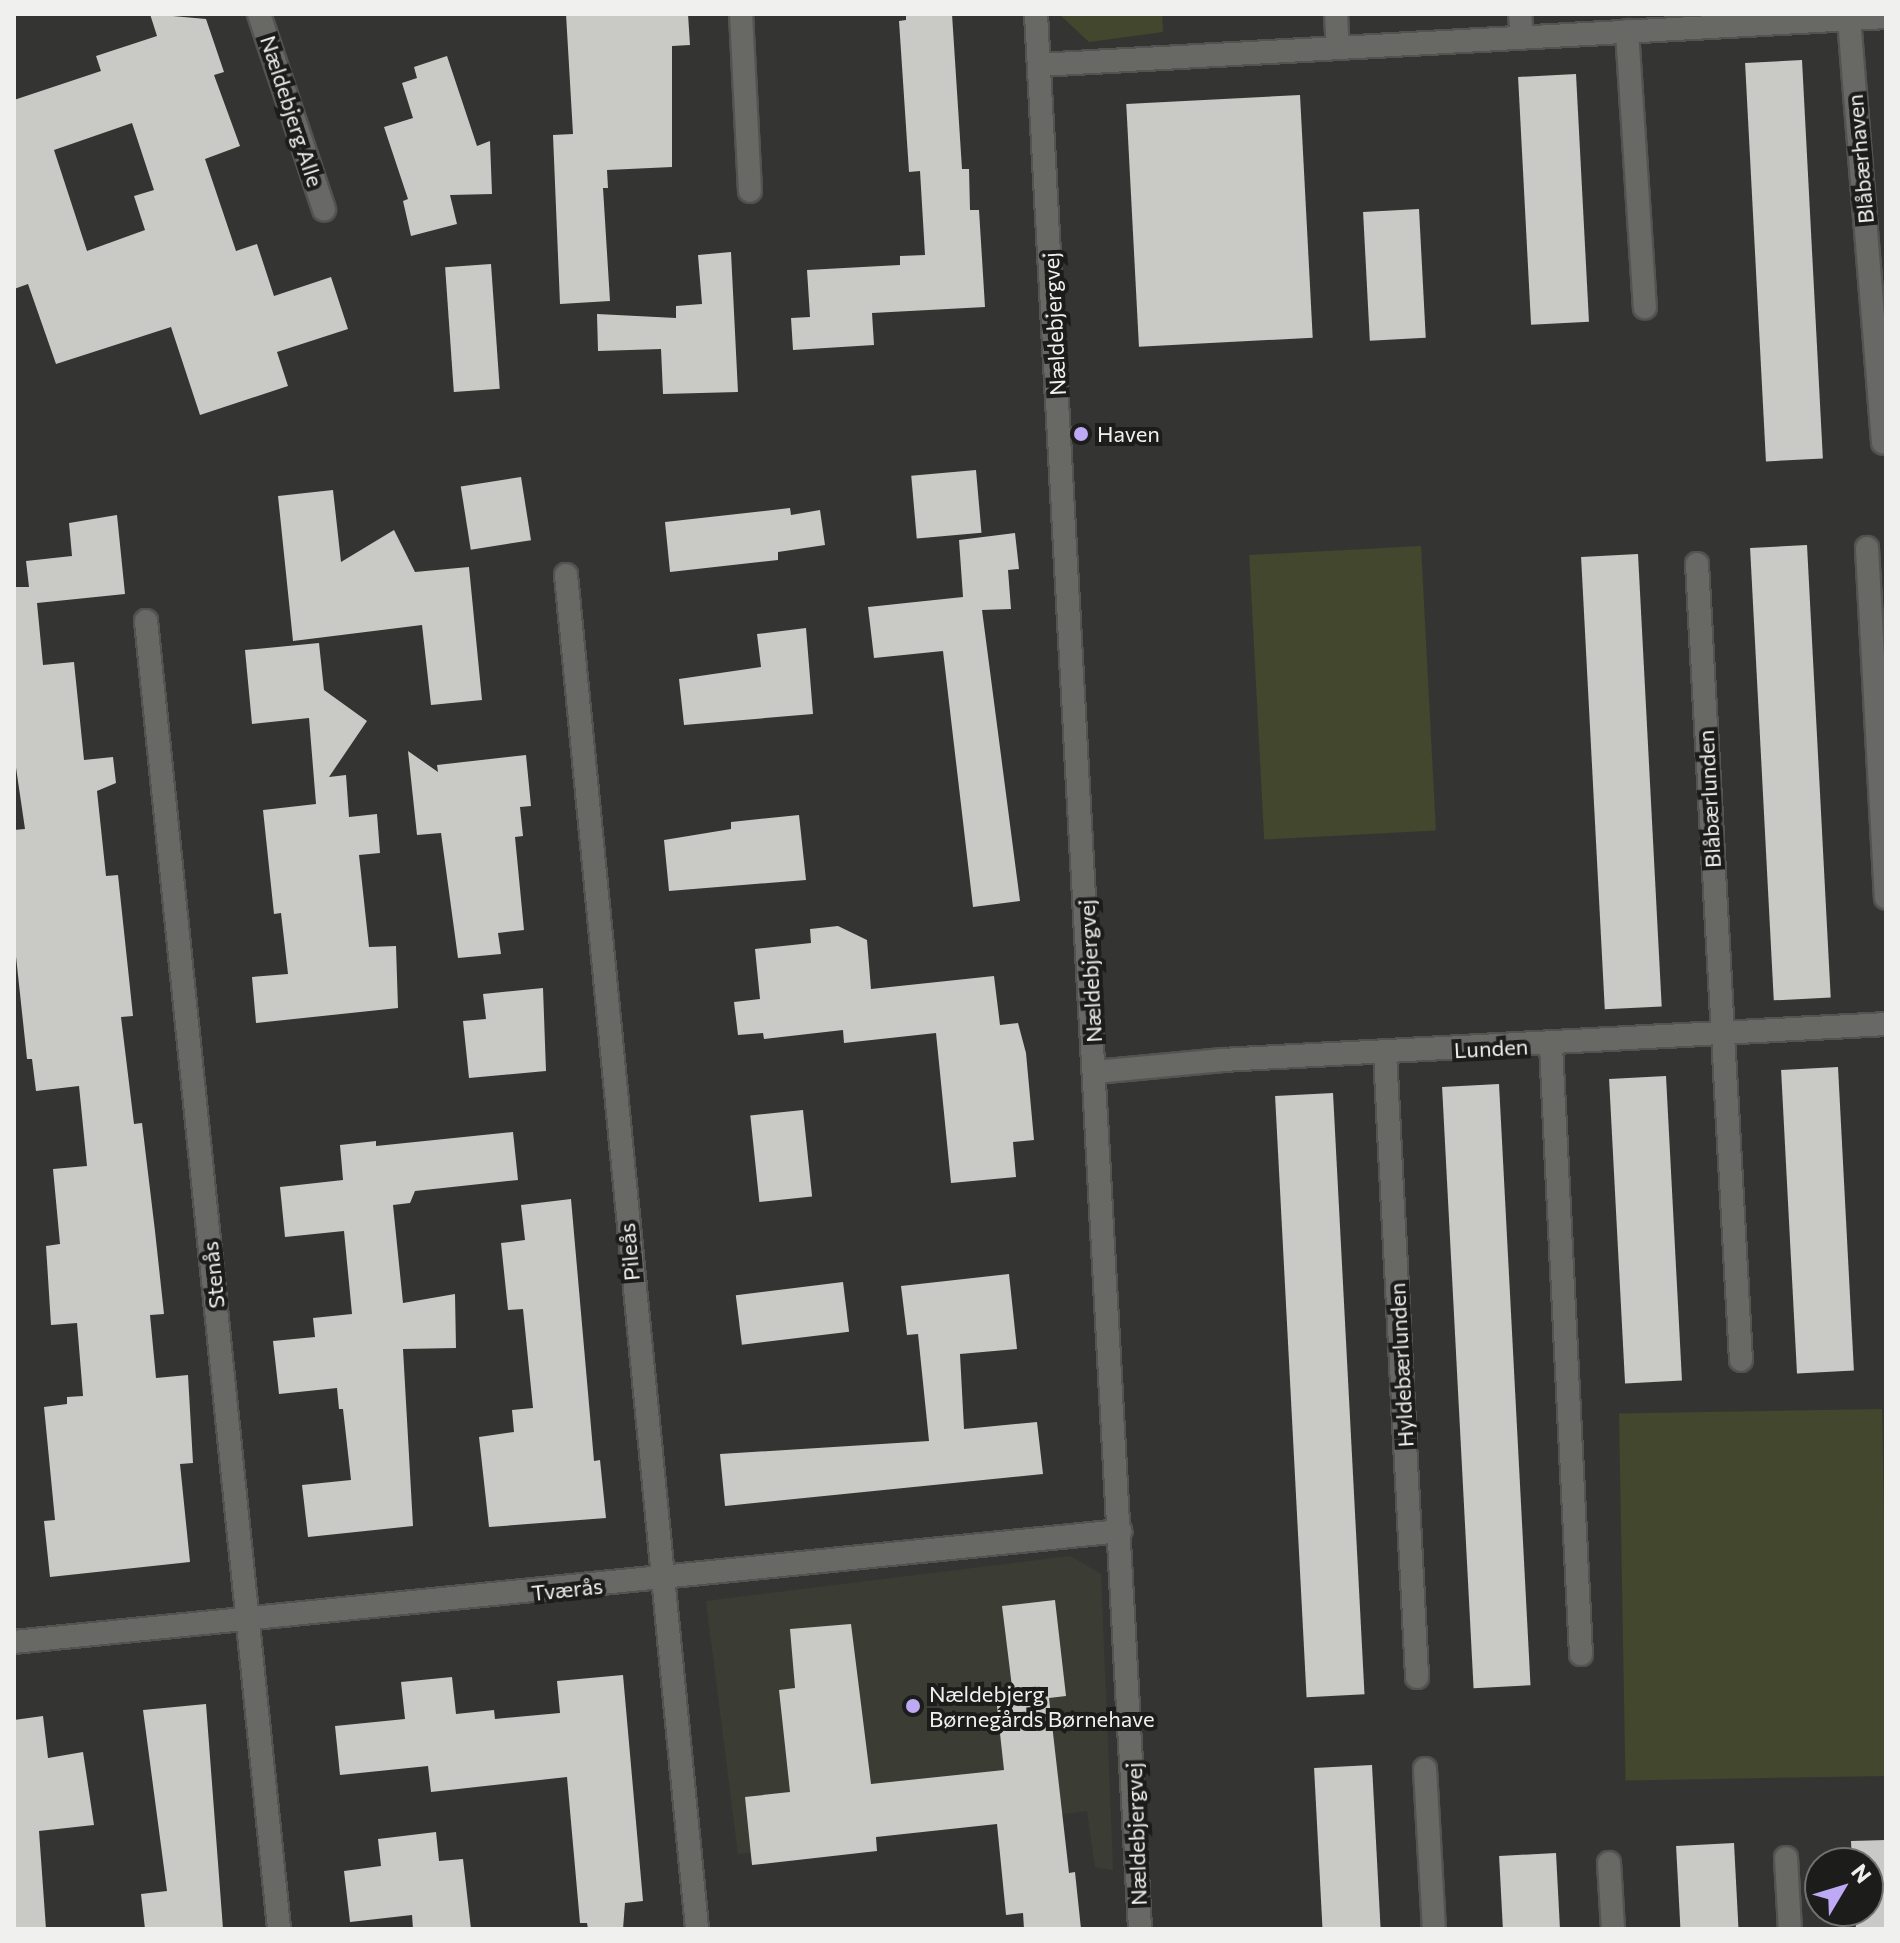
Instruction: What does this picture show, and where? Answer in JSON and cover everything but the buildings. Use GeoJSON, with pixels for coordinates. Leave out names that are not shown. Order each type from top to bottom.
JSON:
{"type":"FeatureCollection","features":[{"type":"Feature","properties":{"kind":"street","name":"Nældebjerg Alle"},"geometry":{"type":"LineString","coordinates":[[259,14],[324,209]]}},
{"type":"Feature","properties":{"kind":"street"},"geometry":{"type":"LineString","coordinates":[[741,14],[750,191]]}},
{"type":"Feature","properties":{"kind":"street","name":"Nældebjergvej"},"geometry":{"type":"LineString","coordinates":[[1036,14],[1096,1072],[1140,1929]]}},
{"type":"Feature","properties":{"kind":"street"},"geometry":{"type":"LineString","coordinates":[[1336,14],[1338,48]]}},
{"type":"Feature","properties":{"kind":"street"},"geometry":{"type":"LineString","coordinates":[[1520,14],[1522,38]]}},
{"type":"Feature","properties":{"kind":"street"},"geometry":{"type":"LineString","coordinates":[[1039,65],[1627,31],[1708,20],[1886,17]]}},
{"type":"Feature","properties":{"kind":"street","name":"Blåbærhaven"},"geometry":{"type":"LineString","coordinates":[[1849,19],[1883,443]]}},
{"type":"Feature","properties":{"kind":"street"},"geometry":{"type":"LineString","coordinates":[[1627,31],[1645,307]]}},
{"type":"Feature","properties":{"kind":"street"},"geometry":{"type":"LineString","coordinates":[[1867,548],[1886,897]]}},
{"type":"Feature","properties":{"kind":"street","name":"Blåbærlunden"},"geometry":{"type":"LineString","coordinates":[[1697,564],[1722,1033]]}},
{"type":"Feature","properties":{"kind":"street","name":"Pileås"},"geometry":{"type":"LineString","coordinates":[[566,575],[659,1579],[697,1929]]}},
{"type":"Feature","properties":{"kind":"street","name":"Stenås"},"geometry":{"type":"LineString","coordinates":[[146,621],[279,1929]]}},
{"type":"Feature","properties":{"kind":"street","name":"Lunden"},"geometry":{"type":"LineString","coordinates":[[1096,1072],[1886,1024]]}},
{"type":"Feature","properties":{"kind":"street"},"geometry":{"type":"LineString","coordinates":[[1722,1033],[1741,1360]]}},
{"type":"Feature","properties":{"kind":"street"},"geometry":{"type":"LineString","coordinates":[[1551,1046],[1581,1654]]}},
{"type":"Feature","properties":{"kind":"street","name":"Hyldebærlunden"},"geometry":{"type":"LineString","coordinates":[[1385,1053],[1417,1677]]}},
{"type":"Feature","properties":{"kind":"street","name":"Tværås"},"geometry":{"type":"LineString","coordinates":[[14,1642],[249,1621],[1120,1531]]}},
{"type":"Feature","properties":{"kind":"street"},"geometry":{"type":"LineString","coordinates":[[1425,1769],[1434,1929]]}},
{"type":"Feature","properties":{"kind":"street"},"geometry":{"type":"LineString","coordinates":[[1786,1858],[1790,1929]]}},
{"type":"Feature","properties":{"kind":"street"},"geometry":{"type":"LineString","coordinates":[[1609,1863],[1613,1929]]}},
{"type":"Feature","properties":{"kind":"shaded area","name":"Nældebjerg Børnegårds Børnehave"},"geometry":{"type":"Polygon","coordinates":[[[1070,1556],[1101,1574],[1113,1870],[1095,1867],[1087,1811],[738,1854],[706,1601],[1070,1556]]]}},
{"type":"Feature","properties":{"kind":"green space"},"geometry":{"type":"Polygon","coordinates":[[[1059,14],[1162,14],[1163,32],[1089,42],[1059,14]]]}},
{"type":"Feature","properties":{"kind":"green space"},"geometry":{"type":"Polygon","coordinates":[[[1421,546],[1436,831],[1264,840],[1249,555],[1421,546]]]}},
{"type":"Feature","properties":{"kind":"green space"},"geometry":{"type":"Polygon","coordinates":[[[1882,1409],[1886,1776],[1625,1781],[1619,1414],[1882,1409]]]}},
{"type":"Feature","properties":{"kind":"place","name":"Haven"},"geometry":{"type":"Point","coordinates":[1081,434]}},
{"type":"Feature","properties":{"kind":"place","name":"Nældebjerg Børnegårds Børnehave"},"geometry":{"type":"Point","coordinates":[913,1706]}}]}
